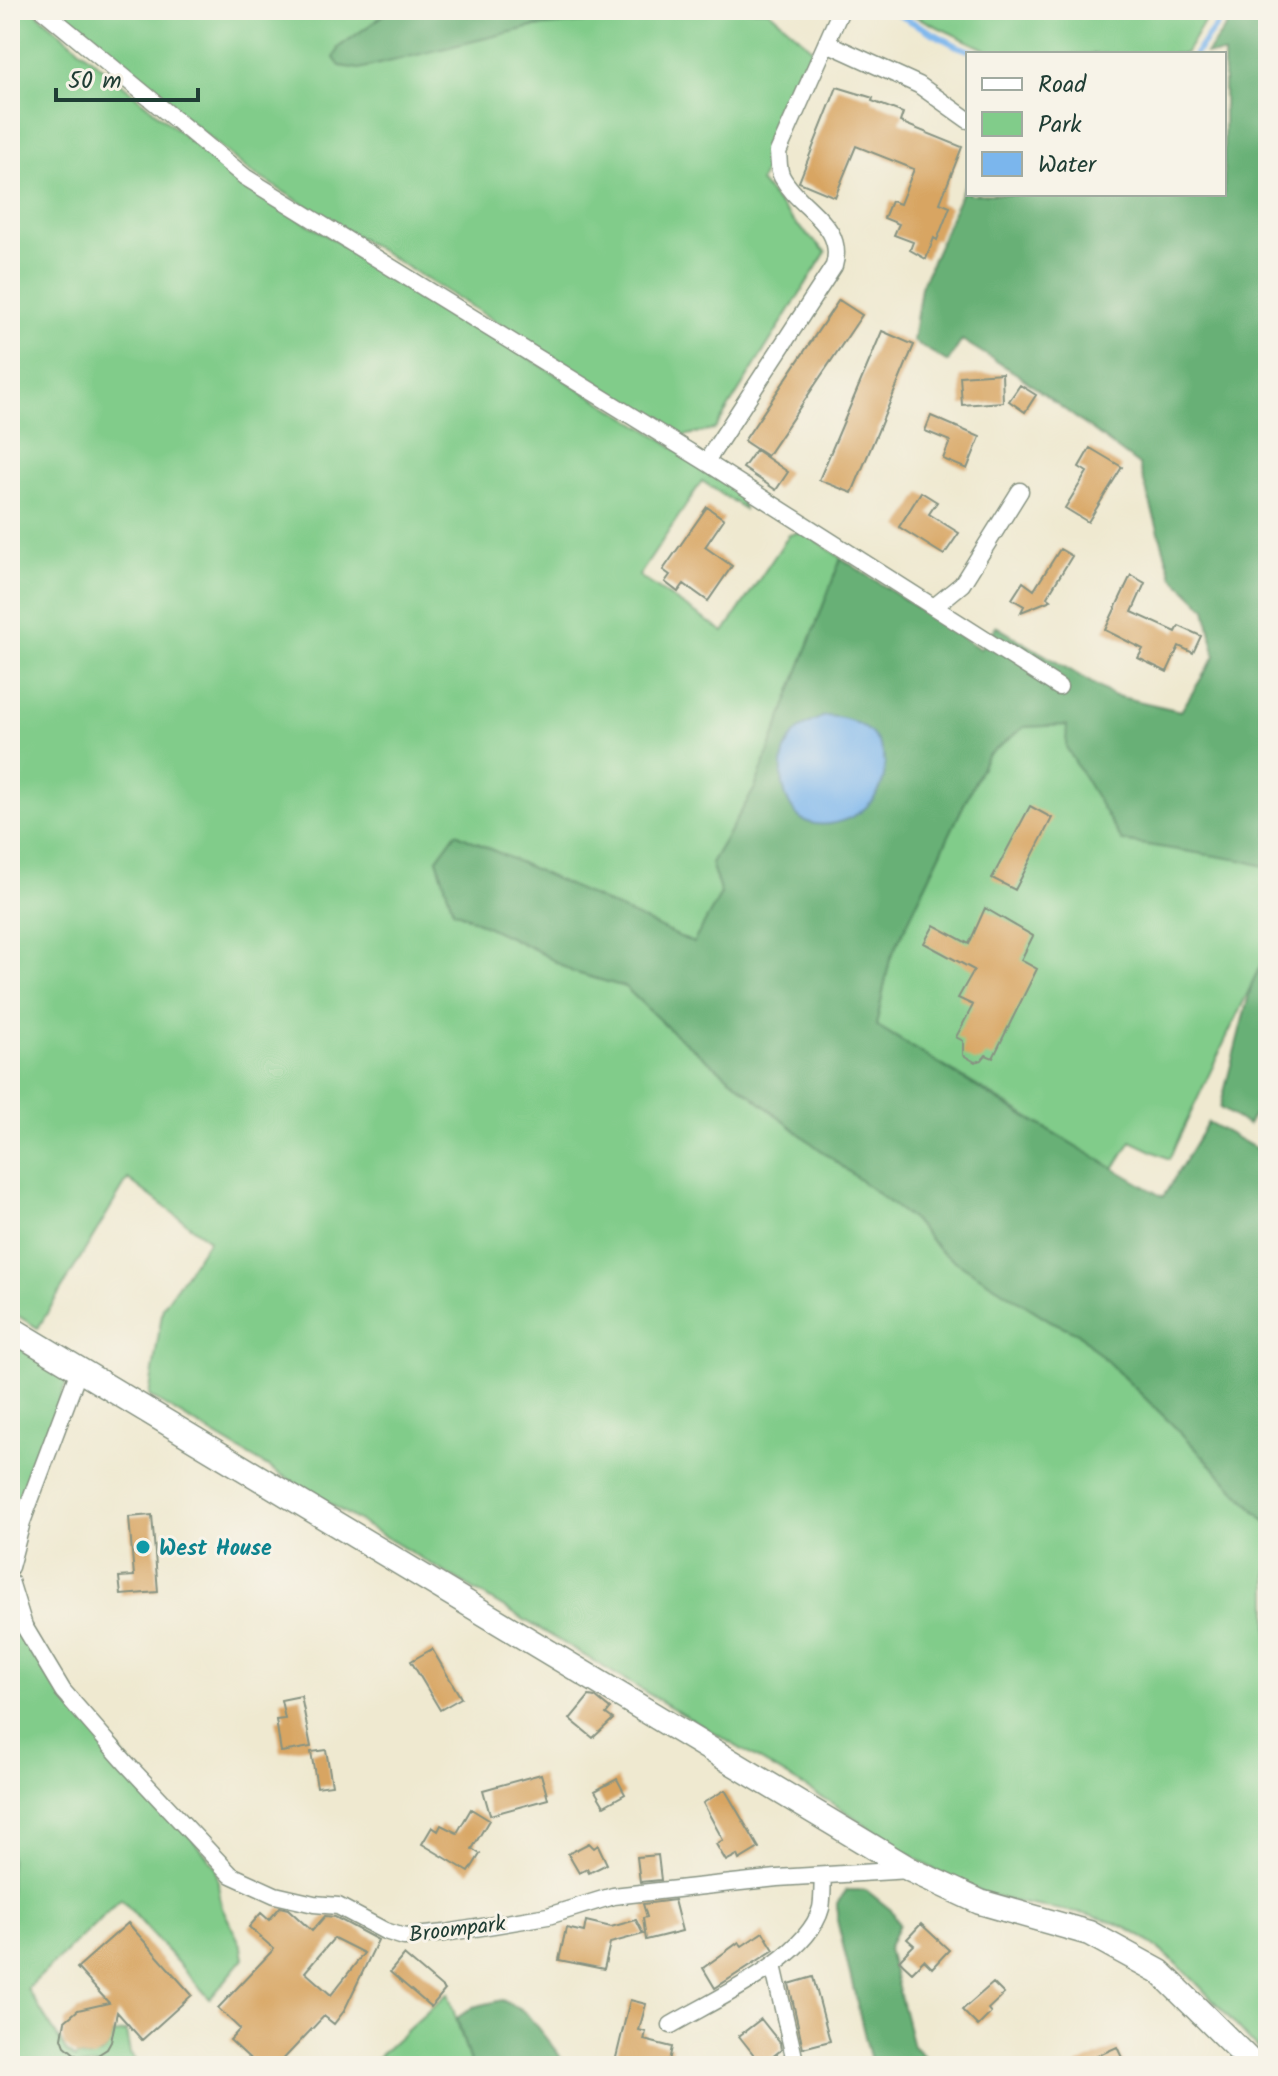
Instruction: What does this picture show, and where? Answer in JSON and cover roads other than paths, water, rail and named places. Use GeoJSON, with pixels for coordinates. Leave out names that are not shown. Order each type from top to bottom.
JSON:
{"type":"FeatureCollection","features":[{"type":"Feature","properties":{"kind":"main road"},"geometry":{"type":"LineString","coordinates":[[10,1328],[911,1870],[980,1902],[1089,1933],[1160,1972],[1255,2066]]}},
{"type":"Feature","properties":{"kind":"street"},"geometry":{"type":"LineString","coordinates":[[43,10],[245,177],[706,462],[1059,687]]}},
{"type":"Feature","properties":{"kind":"street"},"geometry":{"type":"LineString","coordinates":[[706,462],[834,266],[839,251],[833,234],[780,174],[778,152],[841,10]]}},
{"type":"Feature","properties":{"kind":"street"},"geometry":{"type":"LineString","coordinates":[[827,43],[919,85],[966,119]]}},
{"type":"Feature","properties":{"kind":"street"},"geometry":{"type":"LineString","coordinates":[[934,607],[962,584],[1020,491]]}},
{"type":"Feature","properties":{"kind":"street"},"geometry":{"type":"LineString","coordinates":[[10,1567],[22,1522],[79,1370]]}},
{"type":"Feature","properties":{"kind":"street","name":"Broompark"},"geometry":{"type":"LineString","coordinates":[[10,1581],[24,1626],[63,1691],[231,1875],[275,1895],[338,1906],[385,1931],[404,1937],[445,1933],[548,1916],[613,1896],[777,1878],[911,1870]]}},
{"type":"Feature","properties":{"kind":"street"},"geometry":{"type":"LineString","coordinates":[[671,2025],[773,1965],[794,1949],[813,1926],[821,1908],[823,1877]]}},
{"type":"Feature","properties":{"kind":"street"},"geometry":{"type":"LineString","coordinates":[[773,1965],[795,2061]]}},
{"type":"Feature","properties":{"kind":"water"},"geometry":{"type":"Polygon","coordinates":[[[825,716],[850,720],[869,731],[880,746],[885,764],[882,782],[873,799],[858,814],[835,823],[819,824],[800,818],[790,805],[783,785],[782,764],[794,735],[804,726],[825,716]]]}},
{"type":"Feature","properties":{"kind":"waterway"},"geometry":{"type":"LineString","coordinates":[[890,10],[974,52]]}},
{"type":"Feature","properties":{"kind":"waterway"},"geometry":{"type":"LineString","coordinates":[[1196,52],[1228,10]]}},
{"type":"Feature","properties":{"kind":"place","name":"West House"},"geometry":{"type":"Point","coordinates":[143,1547]}}]}
